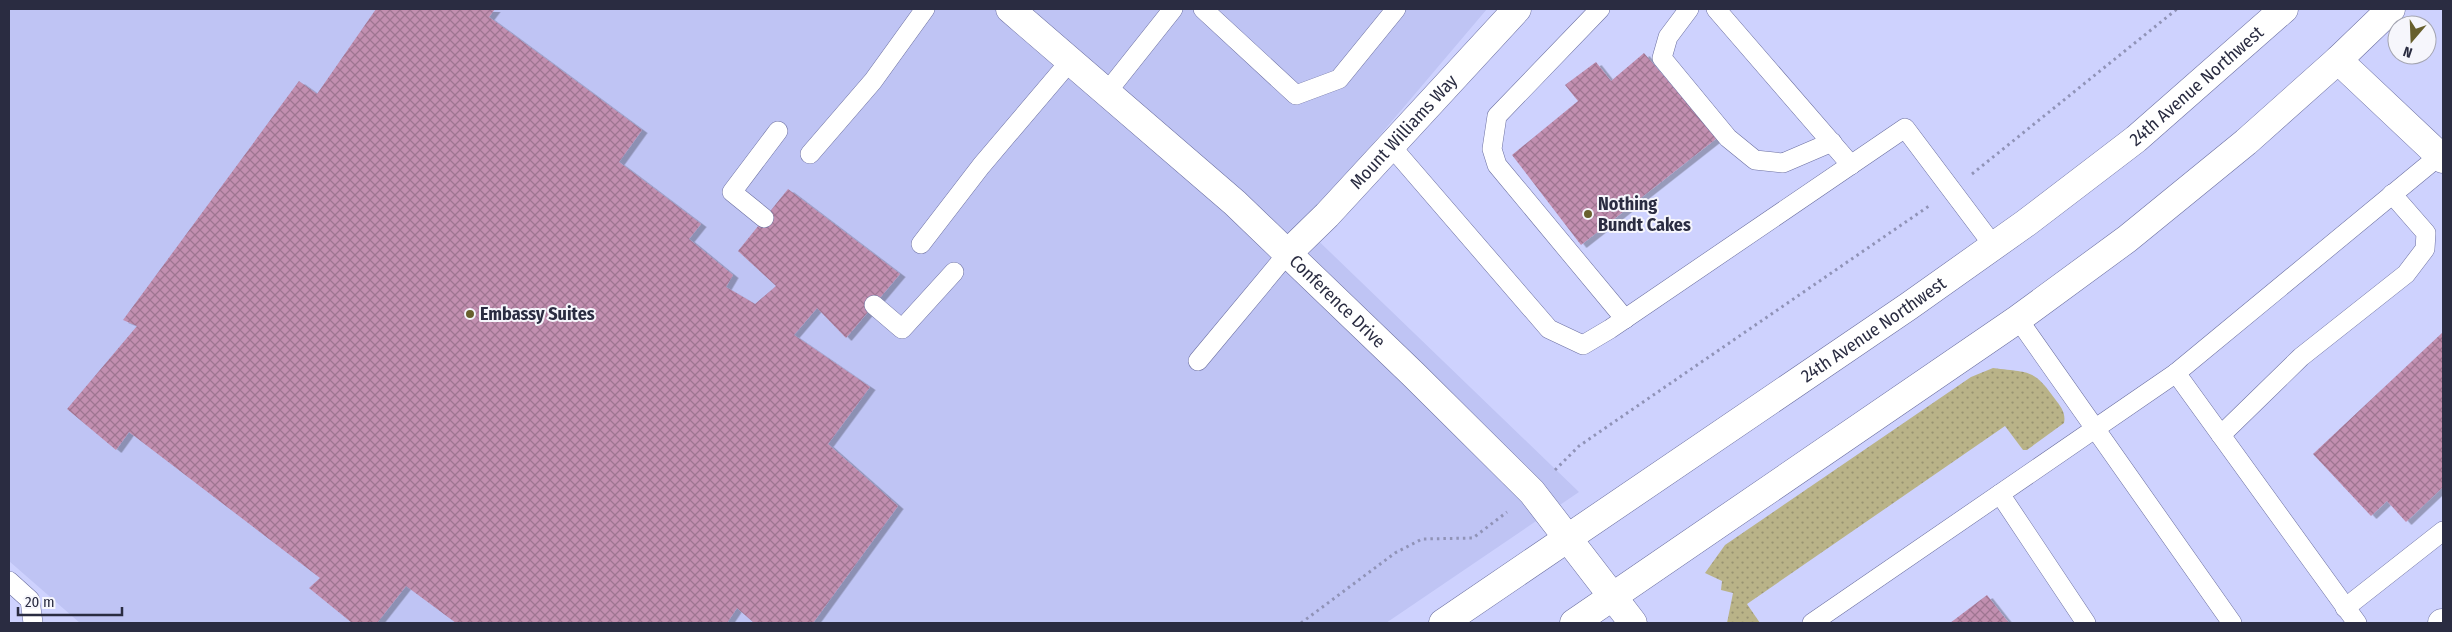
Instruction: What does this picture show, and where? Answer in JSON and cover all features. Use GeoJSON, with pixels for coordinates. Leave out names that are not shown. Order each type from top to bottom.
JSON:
{"type":"FeatureCollection","features":[{"type":"Feature","properties":{"kind":"main road","name":"Conference Drive"},"geometry":{"type":"LineString","coordinates":[[1010,9],[1235,203],[1413,374],[1532,492],[1633,623]]}},
{"type":"Feature","properties":{"kind":"main road","name":"Mount Williams Way"},"geometry":{"type":"LineString","coordinates":[[1287,254],[1327,215],[1517,9]]}},
{"type":"Feature","properties":{"kind":"main road","name":"24th Avenue Northwest"},"geometry":{"type":"LineString","coordinates":[[1442,623],[1909,306],[1993,246],[2136,140],[2284,9]]}},
{"type":"Feature","properties":{"kind":"main road"},"geometry":{"type":"LineString","coordinates":[[1574,623],[2018,319],[2134,232],[2246,142],[2338,60],[2391,9]]}},
{"type":"Feature","properties":{"kind":"main road"},"geometry":{"type":"LineString","coordinates":[[2338,60],[2441,157]]}},
{"type":"Feature","properties":{"kind":"lane"},"geometry":{"type":"LineString","coordinates":[[810,154],[873,80],[926,9]]}},
{"type":"Feature","properties":{"kind":"lane"},"geometry":{"type":"LineString","coordinates":[[1108,92],[1173,9]]}},
{"type":"Feature","properties":{"kind":"lane"},"geometry":{"type":"LineString","coordinates":[[1204,9],[1296,95],[1339,78],[1396,9]]}},
{"type":"Feature","properties":{"kind":"lane"},"geometry":{"type":"LineString","coordinates":[[1600,9],[1497,116],[1492,149],[1497,165],[1625,319]]}},
{"type":"Feature","properties":{"kind":"lane"},"geometry":{"type":"LineString","coordinates":[[1689,9],[1668,37],[1662,58],[1728,138],[1755,160],[1783,163],[1832,142]]}},
{"type":"Feature","properties":{"kind":"lane"},"geometry":{"type":"LineString","coordinates":[[1716,9],[1851,165]]}},
{"type":"Feature","properties":{"kind":"lane"},"geometry":{"type":"LineString","coordinates":[[921,244],[980,166],[1071,60]]}},
{"type":"Feature","properties":{"kind":"lane"},"geometry":{"type":"LineString","coordinates":[[1391,146],[1549,329],[1583,345],[1625,319],[1905,128],[1993,246]]}},
{"type":"Feature","properties":{"kind":"lane"},"geometry":{"type":"LineString","coordinates":[[764,218],[732,192],[778,131]]}},
{"type":"Feature","properties":{"kind":"lane"},"geometry":{"type":"LineString","coordinates":[[1812,623],[2097,430],[2176,374],[2392,194],[2441,157]]}},
{"type":"Feature","properties":{"kind":"lane"},"geometry":{"type":"LineString","coordinates":[[2221,435],[2302,357],[2406,274],[2425,249],[2426,233],[2392,194]]}},
{"type":"Feature","properties":{"kind":"lane"},"geometry":{"type":"LineString","coordinates":[[1198,361],[1287,254]]}},
{"type":"Feature","properties":{"kind":"lane"},"geometry":{"type":"LineString","coordinates":[[874,305],[902,329],[954,272]]}},
{"type":"Feature","properties":{"kind":"lane"},"geometry":{"type":"LineString","coordinates":[[2018,319],[2232,623]]}},
{"type":"Feature","properties":{"kind":"lane"},"geometry":{"type":"LineString","coordinates":[[2176,374],[2357,623]]}},
{"type":"Feature","properties":{"kind":"lane"},"geometry":{"type":"LineString","coordinates":[[2000,494],[2086,623]]}},
{"type":"Feature","properties":{"kind":"lane"},"geometry":{"type":"LineString","coordinates":[[2346,608],[2443,531]]}},
{"type":"Feature","properties":{"kind":"lane"},"geometry":{"type":"LineString","coordinates":[[9,581],[30,600],[33,623]]}},
{"type":"Feature","properties":{"kind":"path"},"geometry":{"type":"LineString","coordinates":[[1301,623],[1395,553],[1422,539],[1472,538],[1532,492],[1579,446],[1951,190],[2177,9]]}},
{"type":"Feature","properties":{"kind":"shaded area"},"geometry":{"type":"Polygon","coordinates":[[[9,9],[1487,9],[1303,226],[1579,492],[1386,623],[80,623],[9,561],[9,9]]]}},
{"type":"Feature","properties":{"kind":"shaded area"},"geometry":{"type":"Polygon","coordinates":[[[1993,368],[2023,372],[2035,377],[2061,407],[2064,413],[2064,423],[2027,450],[2023,450],[2005,426],[1747,604],[1760,623],[1727,623],[1733,593],[1721,590],[1722,581],[1705,573],[1725,545],[1971,377],[1993,368]]]}},
{"type":"Feature","properties":{"kind":"building","name":"Embassy Suites"},"geometry":{"type":"Polygon","coordinates":[[[376,9],[495,9],[489,17],[642,130],[619,162],[701,224],[689,239],[733,275],[726,287],[755,304],[776,286],[738,251],[788,189],[900,274],[846,338],[817,308],[794,335],[870,387],[828,444],[898,506],[813,623],[754,623],[737,608],[727,623],[456,623],[406,586],[377,623],[352,623],[309,588],[320,578],[129,432],[116,450],[67,409],[137,326],[123,320],[299,81],[317,94],[376,9]]]}},
{"type":"Feature","properties":{"kind":"building"},"geometry":{"type":"Polygon","coordinates":[[[1644,53],[1717,138],[1581,245],[1512,155],[1578,101],[1565,85],[1596,62],[1611,81],[1644,53]]]}},
{"type":"Feature","properties":{"kind":"building"},"geometry":{"type":"Polygon","coordinates":[[[2443,332],[2443,487],[2406,522],[2387,501],[2371,516],[2313,454],[2443,332]]]}},
{"type":"Feature","properties":{"kind":"building"},"geometry":{"type":"Polygon","coordinates":[[[1987,595],[2009,623],[1950,623],[1987,595]]]}},
{"type":"Feature","properties":{"kind":"place","name":"Nothing Bundt Cakes"},"geometry":{"type":"Point","coordinates":[1588,214]}},
{"type":"Feature","properties":{"kind":"place","name":"Embassy Suites"},"geometry":{"type":"Point","coordinates":[470,314]}}]}
